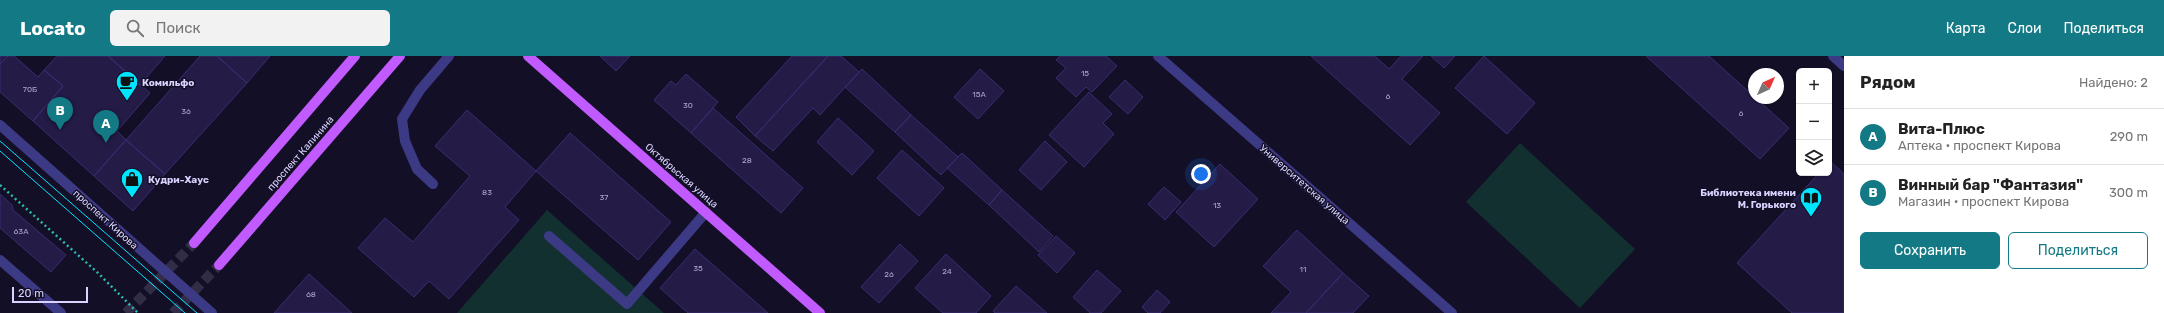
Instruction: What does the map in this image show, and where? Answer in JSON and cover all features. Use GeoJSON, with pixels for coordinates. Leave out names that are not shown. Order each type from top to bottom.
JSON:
{"type":"FeatureCollection","features":[{"type":"Feature","properties":{"kind":"main road"},"geometry":{"type":"LineString","coordinates":[[194,243],[355,56]]}},
{"type":"Feature","properties":{"kind":"main road","name":"проспект Калинина"},"geometry":{"type":"LineString","coordinates":[[219,265],[400,56]]}},
{"type":"Feature","properties":{"kind":"main road","name":"Октябрьская улица"},"geometry":{"type":"LineString","coordinates":[[528,56],[820,313]]}},
{"type":"Feature","properties":{"kind":"street"},"geometry":{"type":"LineString","coordinates":[[433,184],[417,169],[405,141],[402,119],[420,90],[449,56]]}},
{"type":"Feature","properties":{"kind":"street","name":"Университетская улица"},"geometry":{"type":"LineString","coordinates":[[1158,56],[1452,313]]}},
{"type":"Feature","properties":{"kind":"street"},"geometry":{"type":"LineString","coordinates":[[1835,56],[1844,66]]}},
{"type":"Feature","properties":{"kind":"street","name":"проспект Кирова"},"geometry":{"type":"LineString","coordinates":[[0,125],[212,313]]}},
{"type":"Feature","properties":{"kind":"street"},"geometry":{"type":"LineString","coordinates":[[549,236],[627,304],[706,212]]}},
{"type":"Feature","properties":{"kind":"street"},"geometry":{"type":"LineString","coordinates":[[0,260],[61,313]]}},
{"type":"Feature","properties":{"kind":"path"},"geometry":{"type":"LineString","coordinates":[[0,185],[98,273],[138,313]]}},
{"type":"Feature","properties":{"kind":"green space"},"geometry":{"type":"Polygon","coordinates":[[[1520,143],[1635,249],[1580,308],[1466,202],[1520,143]]]}},
{"type":"Feature","properties":{"kind":"green space"},"geometry":{"type":"Polygon","coordinates":[[[547,210],[664,313],[457,313],[547,210]]]}},
{"type":"Feature","properties":{"kind":"building"},"geometry":{"type":"Polygon","coordinates":[[[0,56],[8,56],[0,64],[0,56]]]}},
{"type":"Feature","properties":{"kind":"building"},"geometry":{"type":"Polygon","coordinates":[[[8,56],[14,56],[38,77],[44,70],[63,86],[33,121],[0,92],[0,64],[8,56]]]}},
{"type":"Feature","properties":{"kind":"building"},"geometry":{"type":"Polygon","coordinates":[[[57,56],[108,56],[150,93],[117,131],[126,140],[94,176],[33,121],[63,86],[44,70],[57,56]]]}},
{"type":"Feature","properties":{"kind":"building"},"geometry":{"type":"Polygon","coordinates":[[[108,56],[165,56],[140,85],[108,56]]]}},
{"type":"Feature","properties":{"kind":"building"},"geometry":{"type":"Polygon","coordinates":[[[200,56],[217,56],[247,83],[165,174],[126,140],[200,56]]]}},
{"type":"Feature","properties":{"kind":"building"},"geometry":{"type":"Polygon","coordinates":[[[217,56],[270,56],[247,83],[217,56]]]}},
{"type":"Feature","properties":{"kind":"building"},"geometry":{"type":"Polygon","coordinates":[[[600,56],[630,56],[616,71],[600,56]]]}},
{"type":"Feature","properties":{"kind":"building"},"geometry":{"type":"Polygon","coordinates":[[[792,56],[828,56],[755,136],[736,117],[792,56]]]}},
{"type":"Feature","properties":{"kind":"building"},"geometry":{"type":"Polygon","coordinates":[[[828,56],[841,56],[859,72],[820,115],[813,108],[773,151],[755,136],[828,56]]]}},
{"type":"Feature","properties":{"kind":"building"},"geometry":{"type":"Polygon","coordinates":[[[1060,56],[1106,56],[1117,66],[1092,92],[1086,87],[1076,97],[1056,78],[1066,68],[1056,60],[1060,56]]]}},
{"type":"Feature","properties":{"kind":"building"},"geometry":{"type":"Polygon","coordinates":[[[1311,56],[1375,56],[1389,69],[1401,56],[1423,56],[1402,79],[1440,113],[1410,145],[1311,56]]]}},
{"type":"Feature","properties":{"kind":"building"},"geometry":{"type":"Polygon","coordinates":[[[1431,56],[1455,56],[1444,68],[1431,56]]]}},
{"type":"Feature","properties":{"kind":"building"},"geometry":{"type":"Polygon","coordinates":[[[1484,56],[1535,103],[1507,134],[1455,88],[1484,56]]]}},
{"type":"Feature","properties":{"kind":"building"},"geometry":{"type":"Polygon","coordinates":[[[1646,56],[1709,56],[1748,91],[1748,104],[1762,104],[1789,128],[1760,159],[1646,56]]]}},
{"type":"Feature","properties":{"kind":"building"},"geometry":{"type":"Polygon","coordinates":[[[862,69],[911,115],[895,132],[845,87],[862,69]]]}},
{"type":"Feature","properties":{"kind":"building"},"geometry":{"type":"Polygon","coordinates":[[[980,69],[1004,91],[978,119],[954,97],[980,69]]]}},
{"type":"Feature","properties":{"kind":"building"},"geometry":{"type":"Polygon","coordinates":[[[686,74],[718,102],[691,133],[654,100],[671,81],[676,85],[686,74]]]}},
{"type":"Feature","properties":{"kind":"building"},"geometry":{"type":"Polygon","coordinates":[[[1125,80],[1143,97],[1128,114],[1109,97],[1125,80]]]}},
{"type":"Feature","properties":{"kind":"building"},"geometry":{"type":"Polygon","coordinates":[[[1089,92],[1112,114],[1103,123],[1114,134],[1084,167],[1049,135],[1089,92]]]}},
{"type":"Feature","properties":{"kind":"building"},"geometry":{"type":"Polygon","coordinates":[[[713,108],[803,188],[781,213],[691,133],[713,108]]]}},
{"type":"Feature","properties":{"kind":"building"},"geometry":{"type":"Polygon","coordinates":[[[467,110],[536,171],[505,207],[519,220],[449,299],[429,281],[414,297],[358,248],[385,218],[413,242],[470,176],[435,146],[467,110]]]}},
{"type":"Feature","properties":{"kind":"building"},"geometry":{"type":"Polygon","coordinates":[[[911,115],[958,157],[941,175],[895,132],[911,115]]]}},
{"type":"Feature","properties":{"kind":"building"},"geometry":{"type":"Polygon","coordinates":[[[838,118],[874,151],[852,175],[817,142],[838,118]]]}},
{"type":"Feature","properties":{"kind":"building"},"geometry":{"type":"Polygon","coordinates":[[[570,133],[671,222],[638,260],[536,171],[570,133]]]}},
{"type":"Feature","properties":{"kind":"building"},"geometry":{"type":"Polygon","coordinates":[[[126,140],[165,174],[133,211],[94,176],[126,140]]]}},
{"type":"Feature","properties":{"kind":"building"},"geometry":{"type":"Polygon","coordinates":[[[1045,141],[1067,162],[1041,190],[1019,170],[1045,141]]]}},
{"type":"Feature","properties":{"kind":"building"},"geometry":{"type":"Polygon","coordinates":[[[902,150],[944,188],[919,216],[877,178],[902,150]]]}},
{"type":"Feature","properties":{"kind":"building"},"geometry":{"type":"Polygon","coordinates":[[[962,153],[1002,190],[989,205],[947,168],[962,153]]]}},
{"type":"Feature","properties":{"kind":"building","name":"Библиотека имени М. Горького"},"geometry":{"type":"Polygon","coordinates":[[[1832,163],[1844,174],[1844,313],[1792,313],[1737,263],[1816,176],[1832,176],[1832,163]]]}},
{"type":"Feature","properties":{"kind":"building"},"geometry":{"type":"Polygon","coordinates":[[[1220,164],[1258,199],[1214,247],[1176,212],[1220,164]]]}},
{"type":"Feature","properties":{"kind":"building"},"geometry":{"type":"Polygon","coordinates":[[[1164,187],[1181,202],[1165,220],[1148,204],[1164,187]]]}},
{"type":"Feature","properties":{"kind":"building"},"geometry":{"type":"Polygon","coordinates":[[[1002,190],[1053,236],[1039,252],[989,205],[1002,190]]]}},
{"type":"Feature","properties":{"kind":"building"},"geometry":{"type":"Polygon","coordinates":[[[0,194],[12,205],[13,210],[66,255],[51,272],[0,228],[0,194]]]}},
{"type":"Feature","properties":{"kind":"building"},"geometry":{"type":"Polygon","coordinates":[[[1297,230],[1343,273],[1306,313],[1271,313],[1291,292],[1263,266],[1297,230]]]}},
{"type":"Feature","properties":{"kind":"building"},"geometry":{"type":"Polygon","coordinates":[[[1056,236],[1075,253],[1057,273],[1038,255],[1056,236]]]}},
{"type":"Feature","properties":{"kind":"building"},"geometry":{"type":"Polygon","coordinates":[[[900,244],[918,261],[879,303],[861,287],[900,244]]]}},
{"type":"Feature","properties":{"kind":"building"},"geometry":{"type":"Polygon","coordinates":[[[695,249],[768,313],[688,313],[660,288],[695,249]]]}},
{"type":"Feature","properties":{"kind":"building"},"geometry":{"type":"Polygon","coordinates":[[[946,254],[991,296],[976,313],[943,313],[915,288],[946,254]]]}},
{"type":"Feature","properties":{"kind":"building"},"geometry":{"type":"Polygon","coordinates":[[[1097,270],[1121,291],[1101,313],[1090,313],[1073,297],[1097,270]]]}},
{"type":"Feature","properties":{"kind":"building"},"geometry":{"type":"Polygon","coordinates":[[[1343,273],[1369,296],[1353,313],[1306,313],[1343,273]]]}},
{"type":"Feature","properties":{"kind":"building"},"geometry":{"type":"Polygon","coordinates":[[[309,274],[352,313],[274,313],[309,274]]]}},
{"type":"Feature","properties":{"kind":"building"},"geometry":{"type":"Polygon","coordinates":[[[1016,286],[1047,313],[995,313],[993,311],[1016,286]]]}},
{"type":"Feature","properties":{"kind":"building"},"geometry":{"type":"Polygon","coordinates":[[[1157,290],[1170,302],[1160,313],[1148,313],[1142,307],[1157,290]]]}},
{"type":"Feature","properties":{"kind":"tunnel"},"geometry":{"type":"LineString","coordinates":[[126,313],[194,243]]}},
{"type":"Feature","properties":{"kind":"tunnel"},"geometry":{"type":"LineString","coordinates":[[173,313],[219,265]]}},
{"type":"Feature","properties":{"kind":"tram line"},"geometry":{"type":"LineString","coordinates":[[0,141],[197,313]]}},
{"type":"Feature","properties":{"kind":"tram line"},"geometry":{"type":"LineString","coordinates":[[0,151],[185,313]]}},
{"type":"Feature","properties":{"kind":"place","name":"Комильфо"},"geometry":{"type":"Point","coordinates":[127,102]}},
{"type":"Feature","properties":{"kind":"place","name":"Винный бар \"Фантазия\""},"geometry":{"type":"Point","coordinates":[60,130]}},
{"type":"Feature","properties":{"kind":"place","name":"Вита-Плюс"},"geometry":{"type":"Point","coordinates":[106,143]}},
{"type":"Feature","properties":{"kind":"place","name":"Кудри-Хаус"},"geometry":{"type":"Point","coordinates":[132,198]}},
{"type":"Feature","properties":{"kind":"place","name":"Библиотека имени М. Горького"},"geometry":{"type":"Point","coordinates":[1811,218]}}]}
